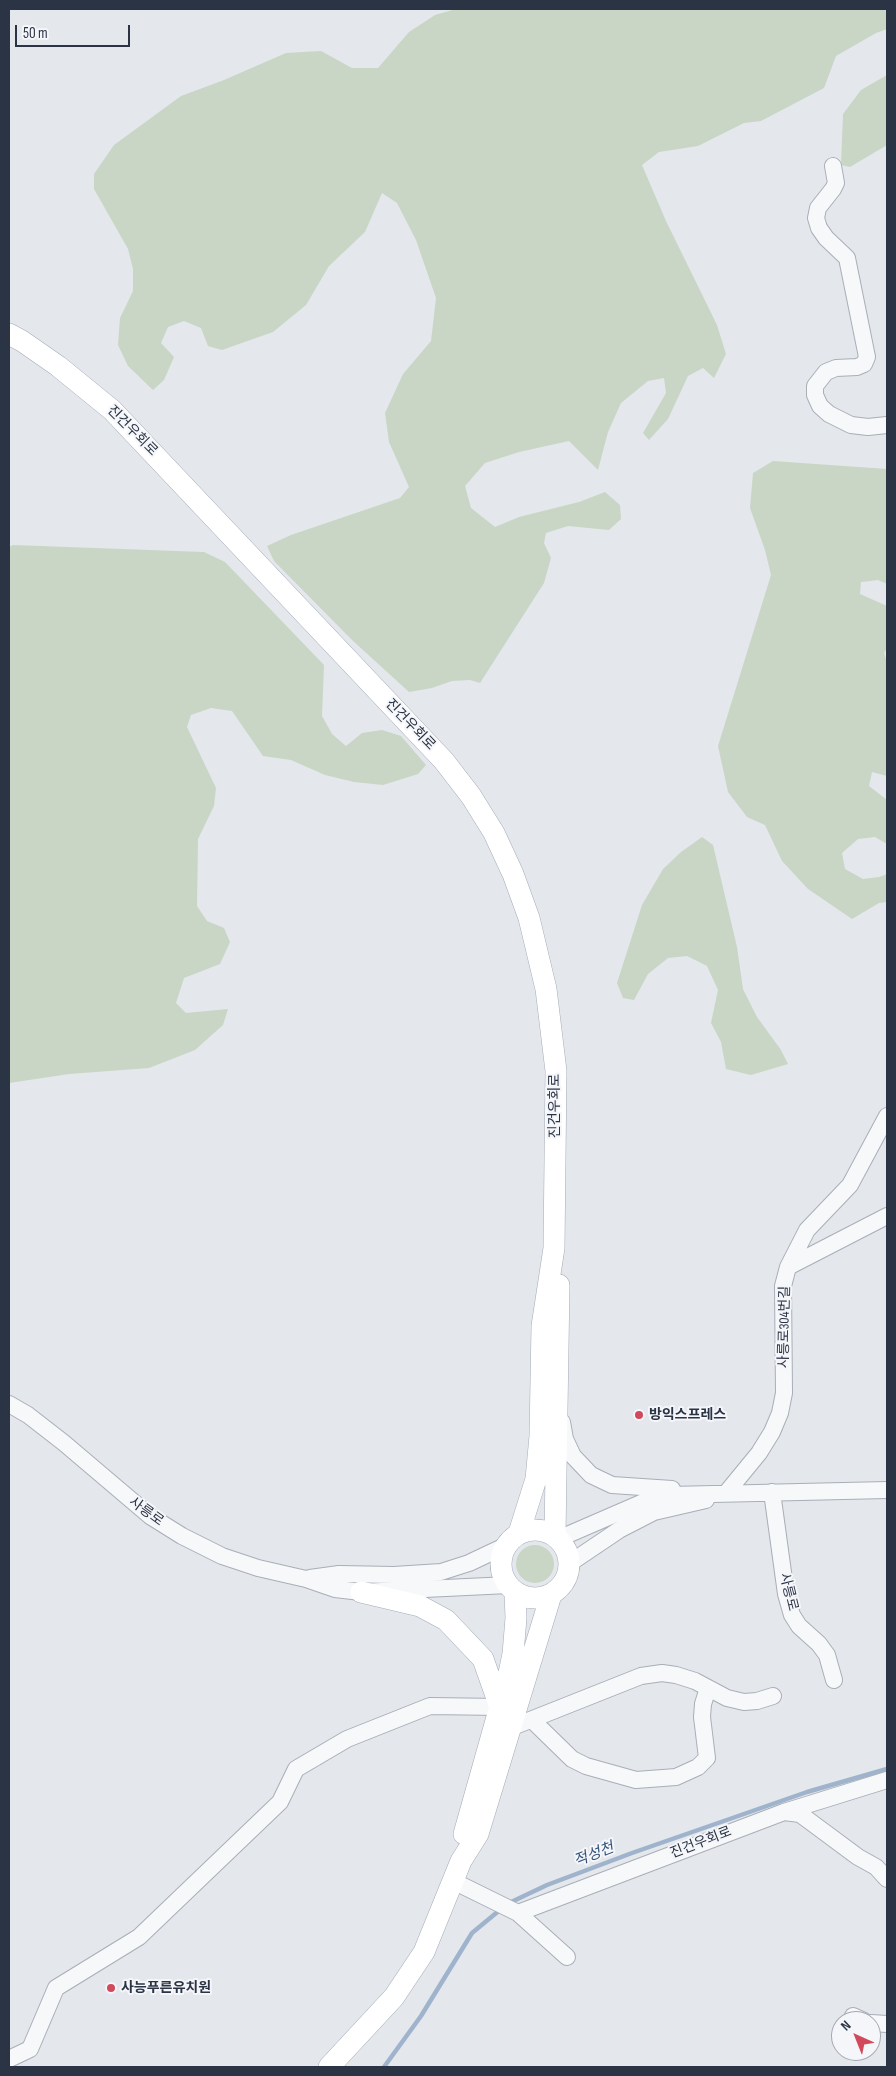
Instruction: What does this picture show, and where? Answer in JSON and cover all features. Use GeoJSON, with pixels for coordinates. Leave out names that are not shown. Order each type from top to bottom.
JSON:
{"type":"FeatureCollection","features":[{"type":"Feature","properties":{"kind":"main road","name":"진건우회로"},"geometry":{"type":"LineString","coordinates":[[9,334],[58,366],[112,410],[444,761],[472,796],[494,833],[529,918],[546,989],[556,1071],[554,1248],[542,1326],[540,1436],[536,1479],[512,1540]]}},
{"type":"Feature","properties":{"kind":"main road","name":"진건우회로"},"geometry":{"type":"LineString","coordinates":[[554,1248],[559,1268],[557,1537]]}},
{"type":"Feature","properties":{"kind":"main road"},"geometry":{"type":"LineString","coordinates":[[538,1529],[557,1537],[568,1551],[570,1563],[568,1576],[561,1587],[551,1594],[539,1598],[526,1597],[512,1588],[501,1571],[501,1558],[512,1540],[525,1530],[538,1529]]}},
{"type":"Feature","properties":{"kind":"main road"},"geometry":{"type":"LineString","coordinates":[[461,1861],[464,1828],[500,1707],[513,1654],[516,1618],[512,1588]]}},
{"type":"Feature","properties":{"kind":"main road"},"geometry":{"type":"LineString","coordinates":[[361,1592],[420,1606],[446,1620],[483,1659],[500,1707]]}},
{"type":"Feature","properties":{"kind":"main road"},"geometry":{"type":"LineString","coordinates":[[330,2067],[394,1997],[424,1952],[461,1861],[478,1834],[551,1594]]}},
{"type":"Feature","properties":{"kind":"street"},"geometry":{"type":"LineString","coordinates":[[834,166],[836,183],[818,208],[816,218],[826,238],[847,258],[867,357],[864,364],[857,367],[836,368],[826,372],[815,386],[815,395],[820,406],[829,414],[845,422],[868,427],[887,425]]}},
{"type":"Feature","properties":{"kind":"street","name":"사릉로304번길"},"geometry":{"type":"LineString","coordinates":[[727,1492],[759,1453],[772,1432],[780,1412],[784,1393],[784,1286],[788,1268],[807,1230],[850,1185],[887,1116]]}},
{"type":"Feature","properties":{"kind":"street"},"geometry":{"type":"LineString","coordinates":[[788,1268],[887,1216]]}},
{"type":"Feature","properties":{"kind":"street"},"geometry":{"type":"LineString","coordinates":[[558,1399],[565,1440],[573,1456],[591,1475],[612,1485],[727,1492]]}},
{"type":"Feature","properties":{"kind":"street","name":"사릉로"},"geometry":{"type":"LineString","coordinates":[[9,1404],[28,1415],[150,1516],[182,1536],[222,1556],[258,1568],[335,1588],[361,1592],[512,1588]]}},
{"type":"Feature","properties":{"kind":"street"},"geometry":{"type":"LineString","coordinates":[[557,1537],[641,1503],[670,1494],[887,1490]]}},
{"type":"Feature","properties":{"kind":"street"},"geometry":{"type":"LineString","coordinates":[[570,1563],[618,1530],[654,1512],[696,1503],[727,1492]]}},
{"type":"Feature","properties":{"kind":"street","name":"사릉로"},"geometry":{"type":"LineString","coordinates":[[772,1492],[786,1594],[792,1615],[799,1626],[819,1644],[827,1655],[834,1680]]}},
{"type":"Feature","properties":{"kind":"street","name":"사릉로"},"geometry":{"type":"LineString","coordinates":[[306,1579],[339,1574],[394,1575],[441,1572],[469,1563],[512,1540]]}},
{"type":"Feature","properties":{"kind":"street"},"geometry":{"type":"LineString","coordinates":[[510,1728],[641,1676],[662,1673],[695,1681],[727,1698],[744,1702],[757,1701],[773,1696]]}},
{"type":"Feature","properties":{"kind":"street"},"geometry":{"type":"LineString","coordinates":[[532,1720],[572,1759],[586,1766],[636,1780],[676,1777],[698,1767],[707,1758],[702,1717],[703,1704],[708,1688]]}},
{"type":"Feature","properties":{"kind":"street"},"geometry":{"type":"LineString","coordinates":[[9,2059],[30,2049],[56,1988],[139,1937],[280,1802],[296,1769],[347,1738],[430,1706],[500,1707]]}},
{"type":"Feature","properties":{"kind":"street","name":"진건우회로"},"geometry":{"type":"LineString","coordinates":[[513,1911],[784,1812],[887,1780]]}},
{"type":"Feature","properties":{"kind":"street"},"geometry":{"type":"LineString","coordinates":[[784,1812],[800,1814],[858,1857],[884,1869]]}},
{"type":"Feature","properties":{"kind":"street"},"geometry":{"type":"LineString","coordinates":[[453,1881],[513,1911],[567,1957]]}},
{"type":"Feature","properties":{"kind":"green space"},"geometry":{"type":"Polygon","coordinates":[[[456,9],[887,9],[887,29],[876,33],[836,56],[824,88],[761,121],[744,123],[698,146],[659,152],[642,165],[666,221],[717,325],[726,354],[714,378],[703,368],[688,376],[668,419],[649,440],[643,433],[666,393],[664,378],[648,381],[621,403],[608,432],[598,470],[569,441],[519,452],[485,463],[465,486],[471,508],[495,527],[519,517],[579,502],[605,492],[620,505],[621,519],[609,530],[568,526],[546,533],[544,543],[551,558],[544,583],[480,683],[470,680],[452,681],[432,688],[409,692],[352,640],[274,561],[267,546],[291,535],[400,498],[409,487],[389,442],[385,413],[403,374],[431,341],[436,298],[416,240],[397,203],[382,193],[365,232],[329,266],[306,305],[273,332],[222,350],[208,346],[201,328],[184,321],[168,327],[161,343],[174,357],[164,380],[153,390],[128,366],[118,345],[120,318],[133,291],[133,269],[128,249],[94,189],[94,174],[114,145],[181,96],[286,53],[321,51],[352,68],[378,68],[409,32],[435,15],[456,9]]]}},
{"type":"Feature","properties":{"kind":"green space"},"geometry":{"type":"Polygon","coordinates":[[[887,75],[887,145],[850,167],[841,165],[843,114],[861,90],[887,75]]]}},
{"type":"Feature","properties":{"kind":"green space"},"geometry":{"type":"Polygon","coordinates":[[[773,461],[887,469],[887,584],[878,580],[861,582],[860,594],[887,606],[887,648],[884,653],[887,662],[887,776],[872,772],[869,786],[887,800],[887,844],[875,837],[858,839],[842,853],[845,869],[863,879],[887,874],[887,902],[879,903],[852,919],[808,889],[782,861],[765,825],[747,817],[728,792],[718,746],[771,575],[765,550],[750,508],[753,473],[773,461]]]}},
{"type":"Feature","properties":{"kind":"green space"},"geometry":{"type":"Polygon","coordinates":[[[13,545],[204,552],[225,562],[324,665],[322,716],[332,734],[346,746],[362,733],[382,730],[401,736],[426,765],[418,774],[383,785],[354,782],[325,775],[291,760],[263,756],[232,711],[211,708],[191,715],[187,727],[216,788],[214,806],[198,839],[197,906],[207,921],[224,928],[230,942],[220,964],[184,978],[176,1003],[186,1013],[228,1009],[223,1025],[195,1050],[149,1068],[69,1074],[9,1083],[9,547],[13,545]]]}},
{"type":"Feature","properties":{"kind":"green space"},"geometry":{"type":"Polygon","coordinates":[[[702,837],[713,845],[737,947],[743,989],[757,1017],[781,1050],[788,1064],[751,1075],[726,1069],[721,1042],[711,1023],[718,990],[707,966],[687,956],[668,958],[648,974],[634,1000],[623,998],[617,983],[642,905],[663,869],[681,852],[702,837]]]}},
{"type":"Feature","properties":{"kind":"green space"},"geometry":{"type":"Polygon","coordinates":[[[535,1545],[549,1550],[554,1564],[549,1578],[535,1583],[521,1578],[516,1564],[521,1550],[535,1545]]]}},
{"type":"Feature","properties":{"kind":"waterway","name":"적성천"},"geometry":{"type":"LineString","coordinates":[[507,1904],[547,1885],[632,1853],[807,1792],[887,1769]]}},
{"type":"Feature","properties":{"kind":"waterway","name":"적성천"},"geometry":{"type":"LineString","coordinates":[[384,2067],[421,2016],[472,1933],[501,1909]]}},
{"type":"Feature","properties":{"kind":"place","name":"방익스프레스"},"geometry":{"type":"Point","coordinates":[639,1415]}},
{"type":"Feature","properties":{"kind":"place","name":"사능푸른유치원"},"geometry":{"type":"Point","coordinates":[111,1988]}}]}
